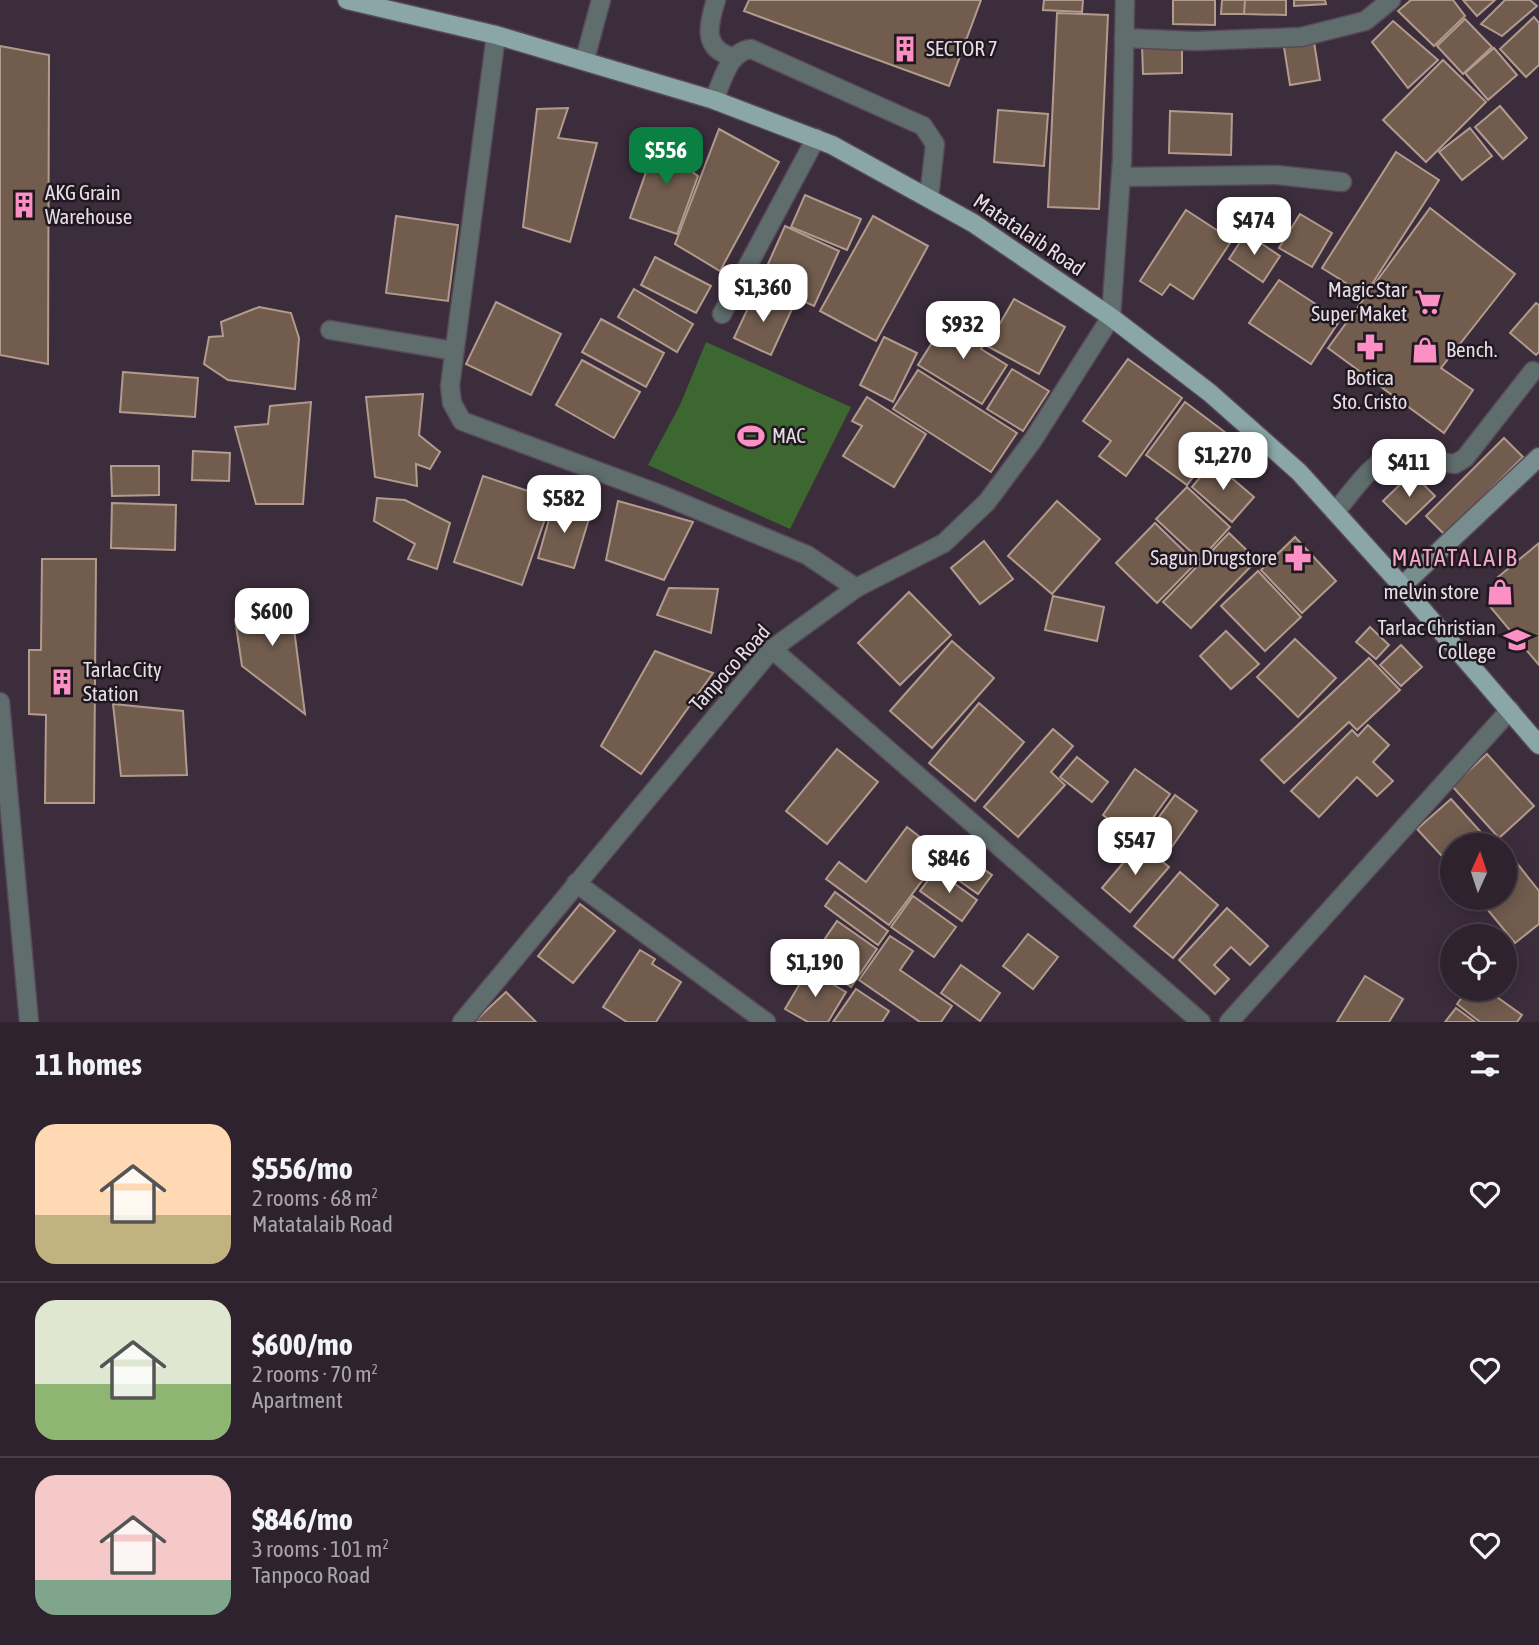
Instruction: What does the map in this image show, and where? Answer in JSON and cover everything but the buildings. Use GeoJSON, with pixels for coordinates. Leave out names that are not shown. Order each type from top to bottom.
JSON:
{"type":"FeatureCollection","features":[{"type":"Feature","properties":{"kind":"main road","name":"Matatalaib Road"},"geometry":{"type":"LineString","coordinates":[[347,0],[496,34],[714,100],[816,138],[973,223],[1111,317],[1210,393],[1299,472],[1539,745]]}},
{"type":"Feature","properties":{"kind":"street"},"geometry":{"type":"LineString","coordinates":[[585,60],[601,0]]}},
{"type":"Feature","properties":{"kind":"street"},"geometry":{"type":"LineString","coordinates":[[716,0],[709,20],[708,38],[717,51],[733,57]]}},
{"type":"Feature","properties":{"kind":"street"},"geometry":{"type":"LineString","coordinates":[[1111,317],[1121,177],[1125,0]]}},
{"type":"Feature","properties":{"kind":"street"},"geometry":{"type":"LineString","coordinates":[[1124,38],[1195,41],[1301,37],[1365,21],[1391,0]]}},
{"type":"Feature","properties":{"kind":"street"},"geometry":{"type":"LineString","coordinates":[[496,34],[450,386],[452,403],[462,421],[662,495],[807,555],[856,588]]}},
{"type":"Feature","properties":{"kind":"street"},"geometry":{"type":"LineString","coordinates":[[714,100],[733,57],[741,50],[751,49],[923,126],[935,144],[929,198]]}},
{"type":"Feature","properties":{"kind":"street"},"geometry":{"type":"LineString","coordinates":[[722,314],[816,138]]}},
{"type":"Feature","properties":{"kind":"street"},"geometry":{"type":"LineString","coordinates":[[1121,177],[1277,175],[1342,182]]}},
{"type":"Feature","properties":{"kind":"street","name":"Tanpoco Road"},"geometry":{"type":"LineString","coordinates":[[462,1022],[772,649],[856,588],[944,543],[967,524],[1033,440],[1111,317]]}},
{"type":"Feature","properties":{"kind":"street"},"geometry":{"type":"LineString","coordinates":[[330,330],[454,351]]}},
{"type":"Feature","properties":{"kind":"street"},"geometry":{"type":"LineString","coordinates":[[1335,512],[1380,461],[1390,455],[1408,454],[1455,464],[1465,458],[1533,371]]}},
{"type":"Feature","properties":{"kind":"street"},"geometry":{"type":"LineString","coordinates":[[1402,586],[1539,457]]}},
{"type":"Feature","properties":{"kind":"street"},"geometry":{"type":"LineString","coordinates":[[772,649],[1201,1022]]}},
{"type":"Feature","properties":{"kind":"street"},"geometry":{"type":"LineString","coordinates":[[0,702],[29,1022]]}},
{"type":"Feature","properties":{"kind":"street"},"geometry":{"type":"LineString","coordinates":[[1229,1022],[1510,710]]}},
{"type":"Feature","properties":{"kind":"street"},"geometry":{"type":"LineString","coordinates":[[576,883],[766,1022]]}},
{"type":"Feature","properties":{"kind":"green space","name":"MAC"},"geometry":{"type":"Polygon","coordinates":[[[706,342],[851,407],[790,529],[648,465],[680,405],[706,342]]]}},
{"type":"Feature","properties":{"kind":"place","name":"SECTOR 7"},"geometry":{"type":"Point","coordinates":[905,49]}},
{"type":"Feature","properties":{"kind":"place","name":"AKG Grain Warehouse"},"geometry":{"type":"Point","coordinates":[24,205]}},
{"type":"Feature","properties":{"kind":"place","name":"Magic Star Super Maket"},"geometry":{"type":"Point","coordinates":[1428,302]}},
{"type":"Feature","properties":{"kind":"place","name":"Botica Sto. Cristo"},"geometry":{"type":"Point","coordinates":[1370,347]}},
{"type":"Feature","properties":{"kind":"place","name":"Bench."},"geometry":{"type":"Point","coordinates":[1425,350]}},
{"type":"Feature","properties":{"kind":"place","name":"MAC"},"geometry":{"type":"Point","coordinates":[751,436]}},
{"type":"Feature","properties":{"kind":"place","name":"Sagun Drugstore"},"geometry":{"type":"Point","coordinates":[1298,558]}},
{"type":"Feature","properties":{"kind":"place","name":"melvin store"},"geometry":{"type":"Point","coordinates":[1500,592]}},
{"type":"Feature","properties":{"kind":"place","name":"Tarlac Christian College"},"geometry":{"type":"Point","coordinates":[1517,640]}},
{"type":"Feature","properties":{"kind":"place","name":"Tarlac City Station"},"geometry":{"type":"Point","coordinates":[62,682]}},
{"type":"Feature","properties":{"kind":"district","name":"MATATALAIB"},"geometry":{"type":"Point","coordinates":[1455,558]}}]}
